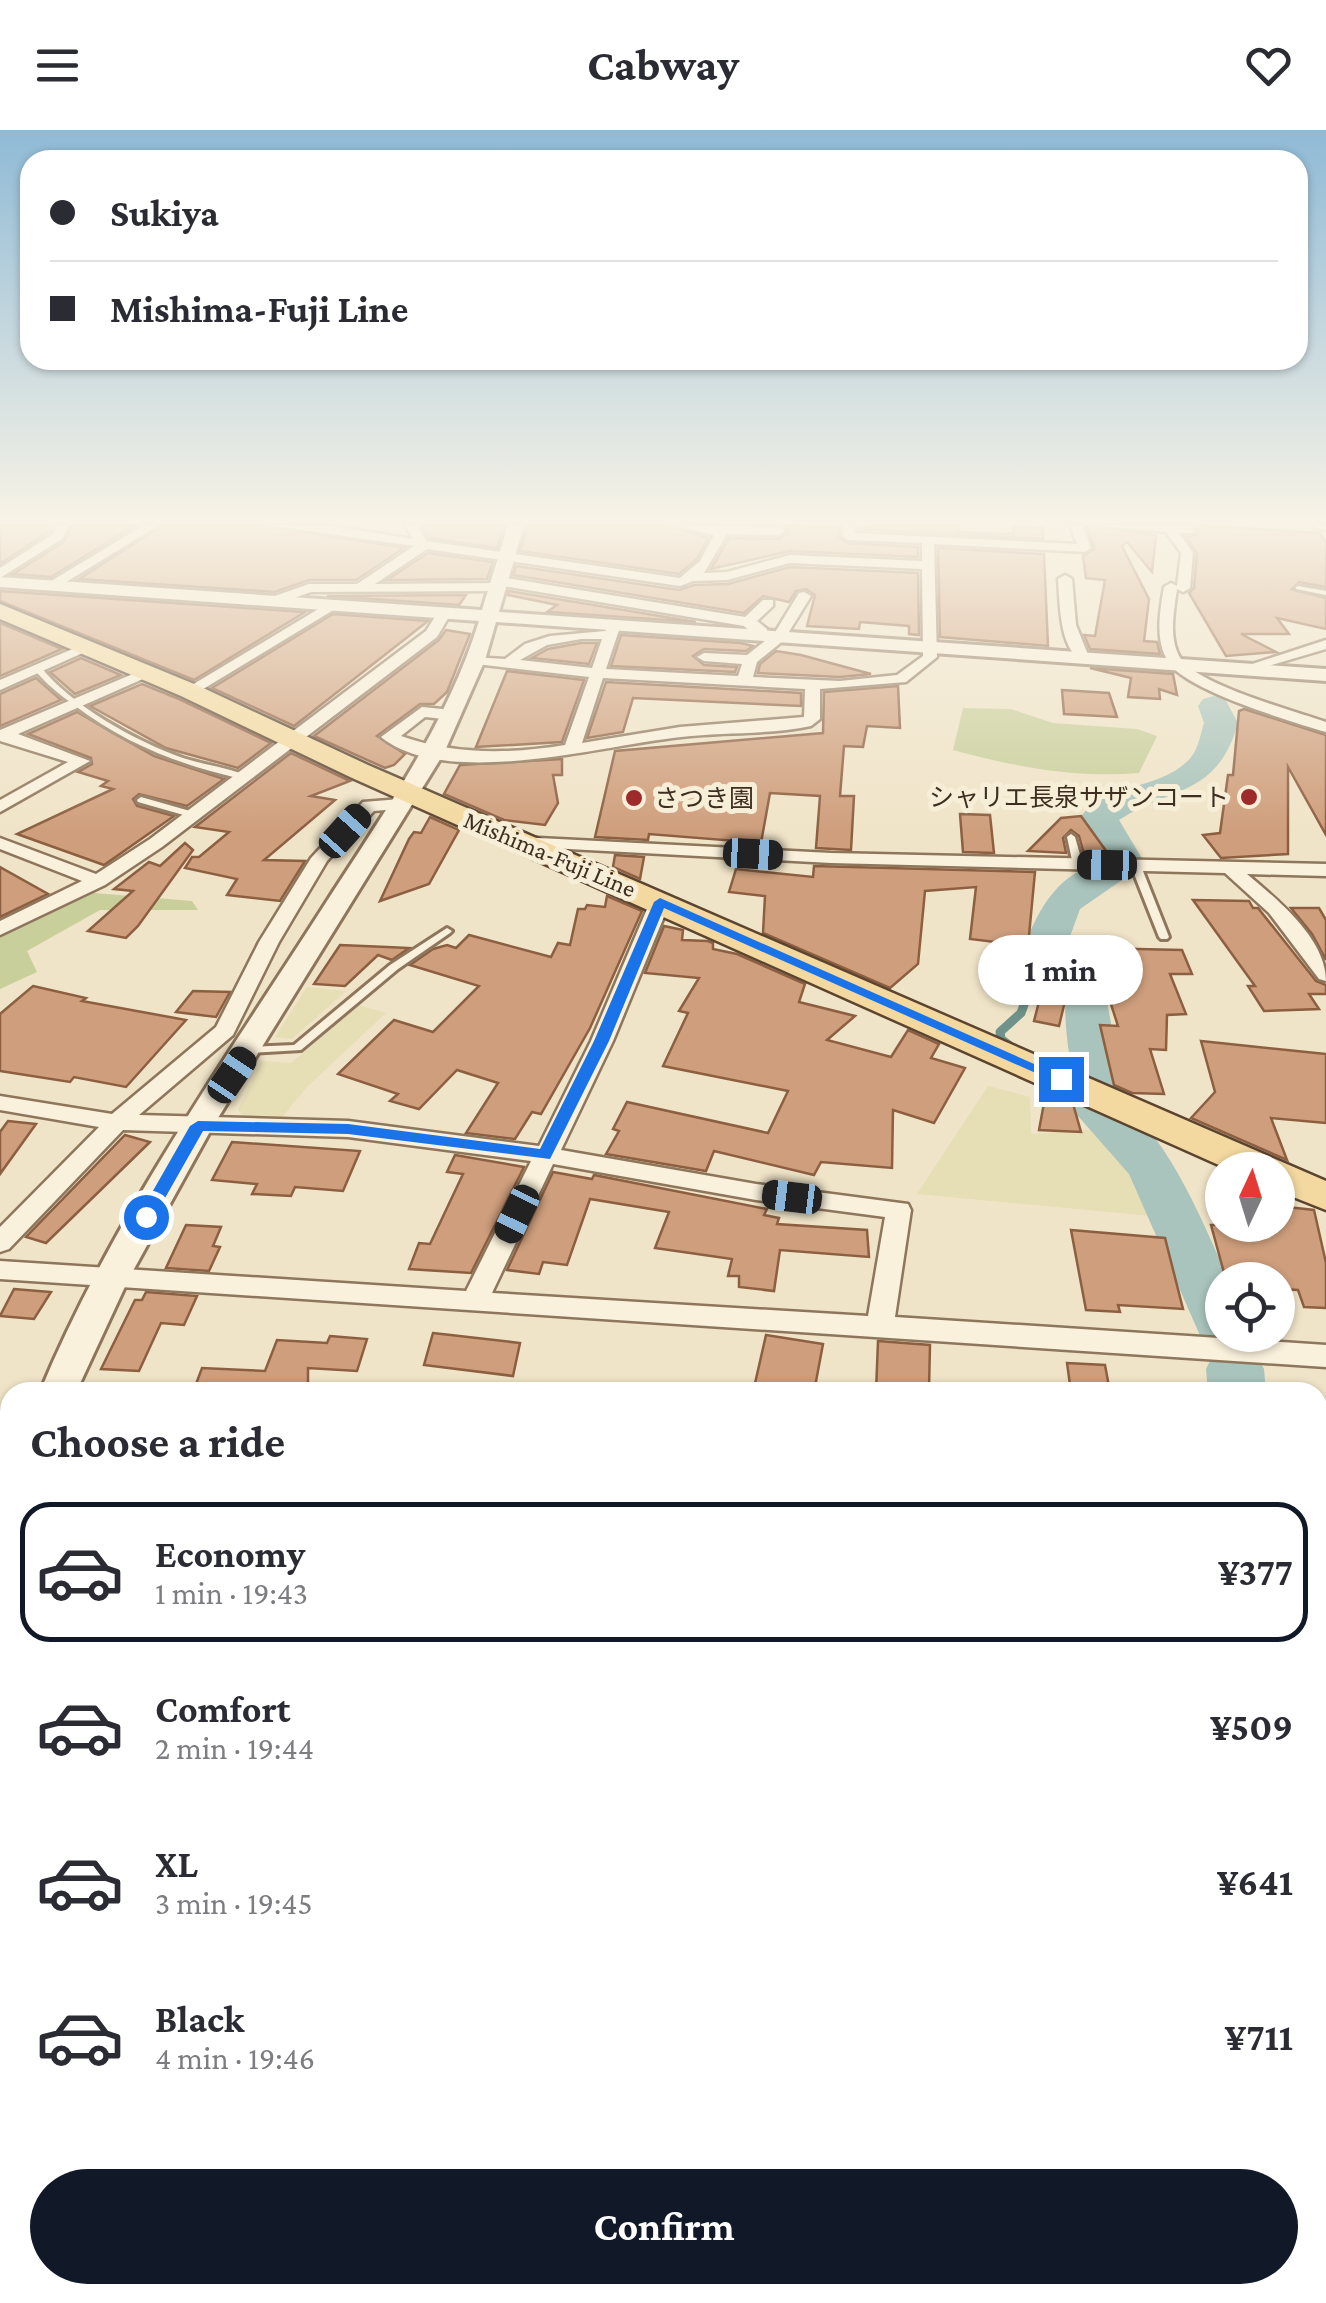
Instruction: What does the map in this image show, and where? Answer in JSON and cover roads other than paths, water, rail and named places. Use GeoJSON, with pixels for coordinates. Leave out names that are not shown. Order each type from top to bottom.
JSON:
{"type":"FeatureCollection","features":[{"type":"Feature","properties":{"kind":"main road","name":"Mishima-Fuji Line"},"geometry":{"type":"LineString","coordinates":[[46,626],[296,740],[404,798],[660,902],[1223,1152]]}},
{"type":"Feature","properties":{"kind":"main road"},"geometry":{"type":"LineString","coordinates":[[1295,1184],[1326,1198]]}},
{"type":"Feature","properties":{"kind":"street"},"geometry":{"type":"LineString","coordinates":[[190,691],[296,626]]}},
{"type":"Feature","properties":{"kind":"street"},"geometry":{"type":"LineString","coordinates":[[0,928],[98,881],[296,740],[437,626]]}},
{"type":"Feature","properties":{"kind":"street"},"geometry":{"type":"LineString","coordinates":[[63,1382],[112,1278],[198,1126],[433,753],[476,660],[486,626]]}},
{"type":"Feature","properties":{"kind":"street"},"geometry":{"type":"LineString","coordinates":[[568,626],[611,631]]}},
{"type":"Feature","properties":{"kind":"street"},"geometry":{"type":"LineString","coordinates":[[737,626],[762,632]]}},
{"type":"Feature","properties":{"kind":"street"},"geometry":{"type":"LineString","coordinates":[[744,682],[763,626]]}},
{"type":"Feature","properties":{"kind":"street"},"geometry":{"type":"LineString","coordinates":[[762,632],[769,626]]}},
{"type":"Feature","properties":{"kind":"street"},"geometry":{"type":"LineString","coordinates":[[476,660],[595,674],[813,686],[902,679],[930,657],[929,626]]}},
{"type":"Feature","properties":{"kind":"street"},"geometry":{"type":"LineString","coordinates":[[1070,626],[1082,657]]}},
{"type":"Feature","properties":{"kind":"street"},"geometry":{"type":"LineString","coordinates":[[1166,626],[1176,664],[1196,678],[1326,727]]}},
{"type":"Feature","properties":{"kind":"street"},"geometry":{"type":"LineString","coordinates":[[572,749],[611,631]]}},
{"type":"Feature","properties":{"kind":"street"},"geometry":{"type":"LineString","coordinates":[[506,664],[524,648],[563,634],[762,632],[1326,674]]}},
{"type":"Feature","properties":{"kind":"street"},"geometry":{"type":"LineString","coordinates":[[1244,669],[1326,644]]}},
{"type":"Feature","properties":{"kind":"street"},"geometry":{"type":"LineString","coordinates":[[0,685],[90,647]]}},
{"type":"Feature","properties":{"kind":"street"},"geometry":{"type":"LineString","coordinates":[[704,658],[750,660]]}},
{"type":"Feature","properties":{"kind":"street"},"geometry":{"type":"LineString","coordinates":[[2,736],[147,672]]}},
{"type":"Feature","properties":{"kind":"street"},"geometry":{"type":"LineString","coordinates":[[453,715],[422,712],[388,735],[433,753],[515,758],[680,732],[805,723],[812,719],[813,686]]}},
{"type":"Feature","properties":{"kind":"street"},"geometry":{"type":"LineString","coordinates":[[0,807],[82,762],[2,736]]}},
{"type":"Feature","properties":{"kind":"street"},"geometry":{"type":"LineString","coordinates":[[0,1243],[117,1122],[200,1056],[225,1030],[269,942],[320,858],[370,806],[404,798]]}},
{"type":"Feature","properties":{"kind":"street"},"geometry":{"type":"LineString","coordinates":[[518,842],[1078,865],[1326,870]]}},
{"type":"Feature","properties":{"kind":"street"},"geometry":{"type":"LineString","coordinates":[[0,843],[98,881]]}},
{"type":"Feature","properties":{"kind":"street"},"geometry":{"type":"LineString","coordinates":[[1230,868],[1276,909],[1326,974]]}},
{"type":"Feature","properties":{"kind":"street"},"geometry":{"type":"LineString","coordinates":[[474,1302],[602,1041],[660,902]]}},
{"type":"Feature","properties":{"kind":"street"},"geometry":{"type":"LineString","coordinates":[[0,1103],[117,1122],[348,1129],[545,1155],[756,1192],[900,1210],[880,1324]]}},
{"type":"Feature","properties":{"kind":"street"},"geometry":{"type":"LineString","coordinates":[[0,1270],[880,1324],[1326,1356]]}},
{"type":"Feature","properties":{"kind":"lane"},"geometry":{"type":"LineString","coordinates":[[37,668],[48,684],[137,745],[200,767],[246,777]]}},
{"type":"Feature","properties":{"kind":"lane"},"geometry":{"type":"LineString","coordinates":[[141,800],[194,814]]}},
{"type":"Feature","properties":{"kind":"lane"},"geometry":{"type":"LineString","coordinates":[[1070,837],[1078,865]]}},
{"type":"Feature","properties":{"kind":"lane"},"geometry":{"type":"LineString","coordinates":[[1136,866],[1164,937]]}},
{"type":"Feature","properties":{"kind":"lane"},"geometry":{"type":"LineString","coordinates":[[248,1050],[297,1048],[394,967],[448,931]]}},
{"type":"Feature","properties":{"kind":"waterway"},"geometry":{"type":"LineString","coordinates":[[1124,860],[1098,818],[1202,765],[1213,749],[1221,723],[1214,706]]}},
{"type":"Feature","properties":{"kind":"waterway"},"geometry":{"type":"LineString","coordinates":[[1098,1083],[1087,1019],[1089,981],[1079,967],[1045,946],[1062,903],[1108,872]]}},
{"type":"Feature","properties":{"kind":"waterway"},"geometry":{"type":"LineString","coordinates":[[1034,977],[1045,946]]}},
{"type":"Feature","properties":{"kind":"waterway"},"geometry":{"type":"LineString","coordinates":[[1009,1045],[1001,1039],[1000,1032],[1021,1013],[1035,974]]}},
{"type":"Feature","properties":{"kind":"waterway"},"geometry":{"type":"LineString","coordinates":[[1041,1060],[1098,1070]]}},
{"type":"Feature","properties":{"kind":"waterway"},"geometry":{"type":"LineString","coordinates":[[1095,1108],[1138,1150],[1153,1172],[1205,1287]]}},
{"type":"Feature","properties":{"kind":"waterway"},"geometry":{"type":"LineString","coordinates":[[1235,1369],[1236,1382]]}},
{"type":"Feature","properties":{"kind":"place","name":"シャリエ長泉サザンコート"},"geometry":{"type":"Point","coordinates":[1249,797]}},
{"type":"Feature","properties":{"kind":"place","name":"さつき園"},"geometry":{"type":"Point","coordinates":[634,798]}}]}
